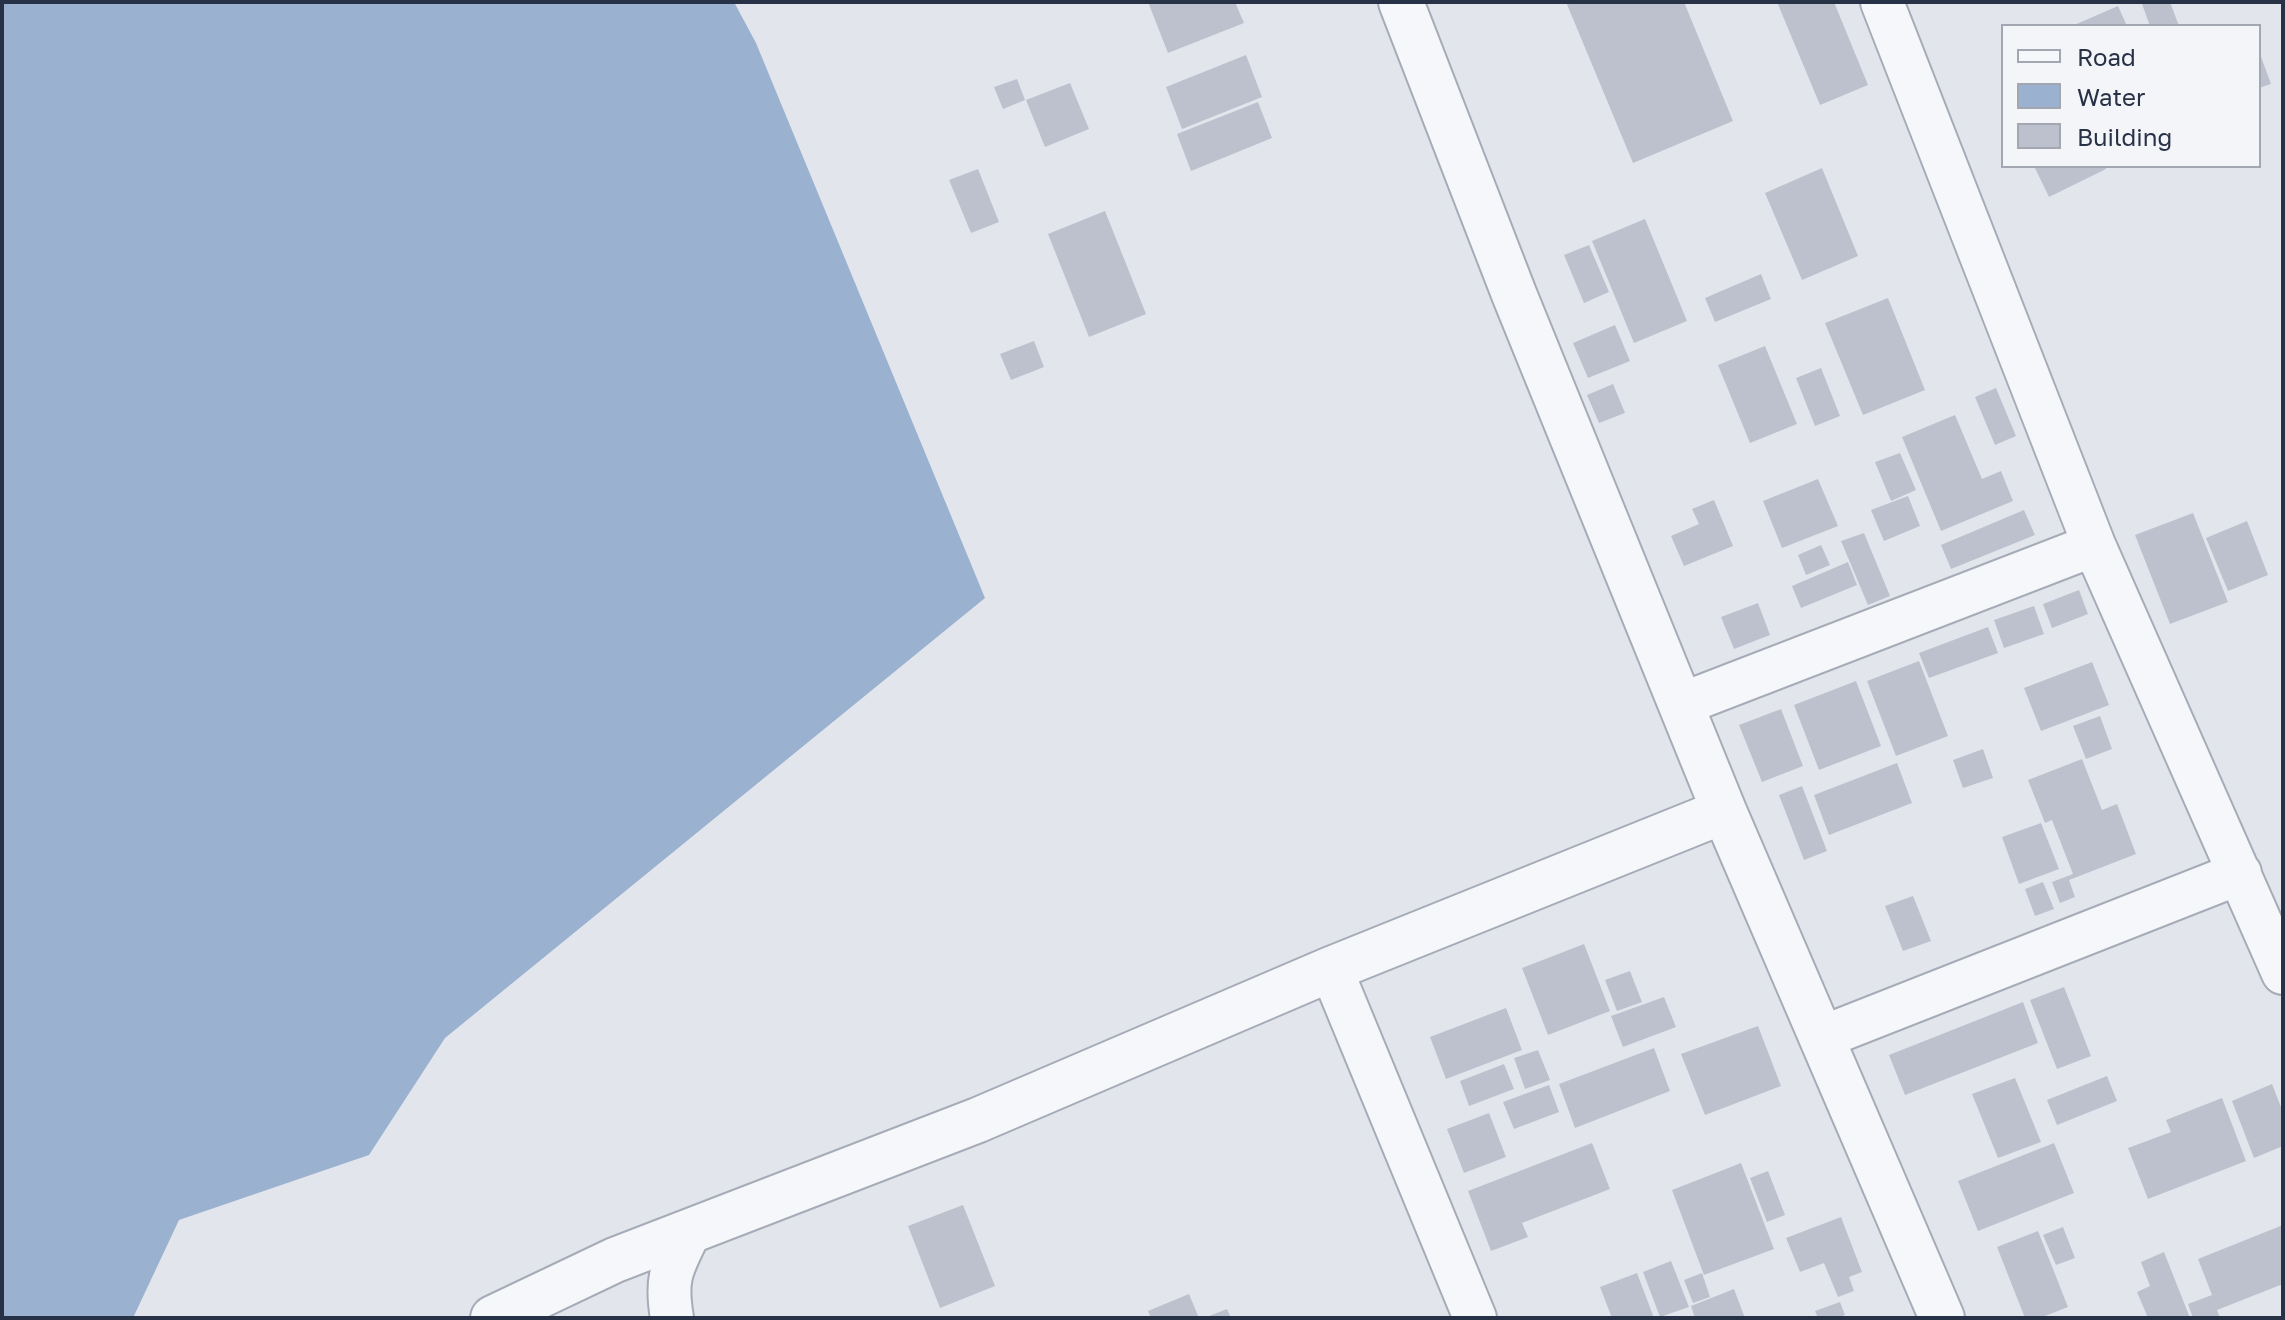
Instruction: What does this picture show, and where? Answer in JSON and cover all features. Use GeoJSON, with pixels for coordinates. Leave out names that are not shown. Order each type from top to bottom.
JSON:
{"type":"FeatureCollection","features":[{"type":"Feature","properties":{"kind":"street"},"geometry":{"type":"LineString","coordinates":[[1401,2],[1514,294],[1724,811],[1942,1318]]}},
{"type":"Feature","properties":{"kind":"street"},"geometry":{"type":"LineString","coordinates":[[1882,2],[2094,545],[2283,973]]}},
{"type":"Feature","properties":{"kind":"street"},"geometry":{"type":"LineString","coordinates":[[1682,704],[2094,545]]}},
{"type":"Feature","properties":{"kind":"street"},"geometry":{"type":"LineString","coordinates":[[493,1318],[615,1260],[978,1120],[1331,969],[1724,811]]}},
{"type":"Feature","properties":{"kind":"street"},"geometry":{"type":"LineString","coordinates":[[1823,1037],[2240,873]]}},
{"type":"Feature","properties":{"kind":"street"},"geometry":{"type":"LineString","coordinates":[[1331,969],[1475,1318]]}},
{"type":"Feature","properties":{"kind":"street"},"geometry":{"type":"LineString","coordinates":[[672,1318],[667,1291],[673,1266],[690,1231]]}},
{"type":"Feature","properties":{"kind":"water"},"geometry":{"type":"Polygon","coordinates":[[[2,2],[734,2],[756,43],[985,598],[445,1038],[369,1155],[179,1220],[133,1318],[2,1318],[2,2]]]}},
{"type":"Feature","properties":{"kind":"building"},"geometry":{"type":"Polygon","coordinates":[[[1148,2],[1235,2],[1244,23],[1168,53],[1148,2]]]}},
{"type":"Feature","properties":{"kind":"building"},"geometry":{"type":"Polygon","coordinates":[[[1566,2],[1684,2],[1733,121],[1633,163],[1566,2]]]}},
{"type":"Feature","properties":{"kind":"building"},"geometry":{"type":"Polygon","coordinates":[[[1777,2],[1834,2],[1868,85],[1820,105],[1777,2]]]}},
{"type":"Feature","properties":{"kind":"building"},"geometry":{"type":"Polygon","coordinates":[[[2170,2],[2178,24],[2149,24],[2142,4],[2170,2]]]}},
{"type":"Feature","properties":{"kind":"building"},"geometry":{"type":"Polygon","coordinates":[[[2118,6],[2126,24],[2077,24],[2118,6]]]}},
{"type":"Feature","properties":{"kind":"building"},"geometry":{"type":"Polygon","coordinates":[[[1246,55],[1262,97],[1182,129],[1166,87],[1246,55]]]}},
{"type":"Feature","properties":{"kind":"building"},"geometry":{"type":"Polygon","coordinates":[[[2261,56],[2271,84],[2261,87],[2261,56]]]}},
{"type":"Feature","properties":{"kind":"building"},"geometry":{"type":"Polygon","coordinates":[[[1017,79],[1025,100],[1003,109],[994,87],[1017,79]]]}},
{"type":"Feature","properties":{"kind":"building"},"geometry":{"type":"Polygon","coordinates":[[[1070,83],[1089,129],[1045,147],[1026,100],[1070,83]]]}},
{"type":"Feature","properties":{"kind":"building"},"geometry":{"type":"Polygon","coordinates":[[[1258,102],[1272,138],[1191,171],[1177,134],[1258,102]]]}},
{"type":"Feature","properties":{"kind":"building"},"geometry":{"type":"Polygon","coordinates":[[[1822,168],[1858,256],[1802,280],[1765,193],[1822,168]]]}},
{"type":"Feature","properties":{"kind":"building"},"geometry":{"type":"Polygon","coordinates":[[[2035,168],[2106,168],[2106,169],[2049,197],[2035,168]]]}},
{"type":"Feature","properties":{"kind":"building"},"geometry":{"type":"Polygon","coordinates":[[[978,169],[999,222],[971,233],[949,180],[978,169]]]}},
{"type":"Feature","properties":{"kind":"building"},"geometry":{"type":"Polygon","coordinates":[[[1105,211],[1146,314],[1089,337],[1048,234],[1105,211]]]}},
{"type":"Feature","properties":{"kind":"building"},"geometry":{"type":"Polygon","coordinates":[[[1645,219],[1687,321],[1634,343],[1592,241],[1645,219]]]}},
{"type":"Feature","properties":{"kind":"building"},"geometry":{"type":"Polygon","coordinates":[[[1589,245],[1609,292],[1584,303],[1564,255],[1589,245]]]}},
{"type":"Feature","properties":{"kind":"building"},"geometry":{"type":"Polygon","coordinates":[[[1761,274],[1771,299],[1715,322],[1705,298],[1761,274]]]}},
{"type":"Feature","properties":{"kind":"building"},"geometry":{"type":"Polygon","coordinates":[[[1888,298],[1925,390],[1863,415],[1825,323],[1888,298]]]}},
{"type":"Feature","properties":{"kind":"building"},"geometry":{"type":"Polygon","coordinates":[[[1615,325],[1630,361],[1588,378],[1573,343],[1615,325]]]}},
{"type":"Feature","properties":{"kind":"building"},"geometry":{"type":"Polygon","coordinates":[[[1034,341],[1044,367],[1011,380],[1000,354],[1034,341]]]}},
{"type":"Feature","properties":{"kind":"building"},"geometry":{"type":"Polygon","coordinates":[[[1765,346],[1797,424],[1750,443],[1718,365],[1765,346]]]}},
{"type":"Feature","properties":{"kind":"building"},"geometry":{"type":"Polygon","coordinates":[[[1821,368],[1840,416],[1815,426],[1796,378],[1821,368]]]}},
{"type":"Feature","properties":{"kind":"building"},"geometry":{"type":"Polygon","coordinates":[[[1613,384],[1625,413],[1599,423],[1587,395],[1613,384]]]}},
{"type":"Feature","properties":{"kind":"building"},"geometry":{"type":"Polygon","coordinates":[[[1996,388],[2016,436],[1995,445],[1975,397],[1996,388]]]}},
{"type":"Feature","properties":{"kind":"building"},"geometry":{"type":"Polygon","coordinates":[[[1955,415],[1982,479],[2001,471],[2013,501],[1941,531],[1902,437],[1955,415]]]}},
{"type":"Feature","properties":{"kind":"building"},"geometry":{"type":"Polygon","coordinates":[[[1900,453],[1916,490],[1891,501],[1875,462],[1900,453]]]}},
{"type":"Feature","properties":{"kind":"building"},"geometry":{"type":"Polygon","coordinates":[[[1818,479],[1838,526],[1782,548],[1763,501],[1818,479]]]}},
{"type":"Feature","properties":{"kind":"building"},"geometry":{"type":"Polygon","coordinates":[[[1908,496],[1920,526],[1884,541],[1871,510],[1908,496]]]}},
{"type":"Feature","properties":{"kind":"building"},"geometry":{"type":"Polygon","coordinates":[[[1714,500],[1733,546],[1684,566],[1671,536],[1699,524],[1692,509],[1714,500]]]}},
{"type":"Feature","properties":{"kind":"building"},"geometry":{"type":"Polygon","coordinates":[[[2024,510],[2035,535],[1951,569],[1941,545],[2024,510]]]}},
{"type":"Feature","properties":{"kind":"building"},"geometry":{"type":"Polygon","coordinates":[[[2193,513],[2228,602],[2170,624],[2135,535],[2193,513]]]}},
{"type":"Feature","properties":{"kind":"building"},"geometry":{"type":"Polygon","coordinates":[[[2247,521],[2268,575],[2228,591],[2206,538],[2247,521]]]}},
{"type":"Feature","properties":{"kind":"building"},"geometry":{"type":"Polygon","coordinates":[[[1864,533],[1890,596],[1868,605],[1841,541],[1864,533]]]}},
{"type":"Feature","properties":{"kind":"building"},"geometry":{"type":"Polygon","coordinates":[[[1821,545],[1830,565],[1806,575],[1798,555],[1821,545]]]}},
{"type":"Feature","properties":{"kind":"building"},"geometry":{"type":"Polygon","coordinates":[[[1848,562],[1857,585],[1801,608],[1792,586],[1848,562]]]}},
{"type":"Feature","properties":{"kind":"building"},"geometry":{"type":"Polygon","coordinates":[[[2079,590],[2088,614],[2052,628],[2043,604],[2079,590]]]}},
{"type":"Feature","properties":{"kind":"building"},"geometry":{"type":"Polygon","coordinates":[[[1758,603],[1770,635],[1734,649],[1721,617],[1758,603]]]}},
{"type":"Feature","properties":{"kind":"building"},"geometry":{"type":"Polygon","coordinates":[[[2034,606],[2044,634],[2004,648],[1994,620],[2034,606]]]}},
{"type":"Feature","properties":{"kind":"building"},"geometry":{"type":"Polygon","coordinates":[[[1988,627],[1998,653],[1929,678],[1919,653],[1988,627]]]}},
{"type":"Feature","properties":{"kind":"building"},"geometry":{"type":"Polygon","coordinates":[[[1919,661],[1948,736],[1896,756],[1867,681],[1919,661]]]}},
{"type":"Feature","properties":{"kind":"building"},"geometry":{"type":"Polygon","coordinates":[[[2092,662],[2109,705],[2041,731],[2024,688],[2092,662]]]}},
{"type":"Feature","properties":{"kind":"building"},"geometry":{"type":"Polygon","coordinates":[[[1856,681],[1881,746],[1819,770],[1794,705],[1856,681]]]}},
{"type":"Feature","properties":{"kind":"building"},"geometry":{"type":"Polygon","coordinates":[[[1781,709],[1803,766],[1762,782],[1739,725],[1781,709]]]}},
{"type":"Feature","properties":{"kind":"building"},"geometry":{"type":"Polygon","coordinates":[[[2100,716],[2112,749],[2086,759],[2073,726],[2100,716]]]}},
{"type":"Feature","properties":{"kind":"building"},"geometry":{"type":"Polygon","coordinates":[[[1983,749],[1993,778],[1963,788],[1953,760],[1983,749]]]}},
{"type":"Feature","properties":{"kind":"building"},"geometry":{"type":"Polygon","coordinates":[[[2082,759],[2102,810],[2117,804],[2136,854],[2069,880],[2075,897],[2060,903],[2052,882],[2073,874],[2052,820],[2045,823],[2028,780],[2082,759]]]}},
{"type":"Feature","properties":{"kind":"building"},"geometry":{"type":"Polygon","coordinates":[[[1897,763],[1912,803],[1829,835],[1814,795],[1897,763]]]}},
{"type":"Feature","properties":{"kind":"building"},"geometry":{"type":"Polygon","coordinates":[[[1802,786],[1827,851],[1804,860],[1779,795],[1802,786]]]}},
{"type":"Feature","properties":{"kind":"building"},"geometry":{"type":"Polygon","coordinates":[[[2041,823],[2059,869],[2019,884],[2002,837],[2041,823]]]}},
{"type":"Feature","properties":{"kind":"building"},"geometry":{"type":"Polygon","coordinates":[[[2043,882],[2054,909],[2035,916],[2025,889],[2043,882]]]}},
{"type":"Feature","properties":{"kind":"building"},"geometry":{"type":"Polygon","coordinates":[[[1913,896],[1931,941],[1903,951],[1885,906],[1913,896]]]}},
{"type":"Feature","properties":{"kind":"building"},"geometry":{"type":"Polygon","coordinates":[[[1584,944],[1610,1011],[1548,1035],[1522,968],[1584,944]]]}},
{"type":"Feature","properties":{"kind":"building"},"geometry":{"type":"Polygon","coordinates":[[[1630,971],[1642,1002],[1617,1011],[1605,980],[1630,971]]]}},
{"type":"Feature","properties":{"kind":"building"},"geometry":{"type":"Polygon","coordinates":[[[2064,987],[2091,1056],[2057,1069],[2030,1000],[2064,987]]]}},
{"type":"Feature","properties":{"kind":"building"},"geometry":{"type":"Polygon","coordinates":[[[1664,997],[1676,1027],[1623,1047],[1611,1016],[1664,997]]]}},
{"type":"Feature","properties":{"kind":"building"},"geometry":{"type":"Polygon","coordinates":[[[2023,1002],[2038,1043],[1905,1095],[1889,1055],[2023,1002]]]}},
{"type":"Feature","properties":{"kind":"building"},"geometry":{"type":"Polygon","coordinates":[[[1506,1008],[1522,1050],[1446,1079],[1430,1037],[1506,1008]]]}},
{"type":"Feature","properties":{"kind":"building"},"geometry":{"type":"Polygon","coordinates":[[[1758,1026],[1781,1086],[1705,1115],[1681,1054],[1758,1026]]]}},
{"type":"Feature","properties":{"kind":"building"},"geometry":{"type":"Polygon","coordinates":[[[1654,1048],[1670,1091],[1575,1128],[1559,1084],[1654,1048]]]}},
{"type":"Feature","properties":{"kind":"building"},"geometry":{"type":"Polygon","coordinates":[[[1538,1050],[1550,1080],[1525,1089],[1514,1058],[1538,1050]]]}},
{"type":"Feature","properties":{"kind":"building"},"geometry":{"type":"Polygon","coordinates":[[[1504,1064],[1514,1089],[1469,1106],[1460,1081],[1504,1064]]]}},
{"type":"Feature","properties":{"kind":"building"},"geometry":{"type":"Polygon","coordinates":[[[2107,1076],[2117,1101],[2057,1125],[2047,1100],[2107,1076]]]}},
{"type":"Feature","properties":{"kind":"building"},"geometry":{"type":"Polygon","coordinates":[[[2015,1078],[2041,1142],[1998,1158],[1972,1094],[2015,1078]]]}},
{"type":"Feature","properties":{"kind":"building"},"geometry":{"type":"Polygon","coordinates":[[[2272,1084],[2283,1112],[2283,1146],[2254,1158],[2232,1101],[2272,1084]]]}},
{"type":"Feature","properties":{"kind":"building"},"geometry":{"type":"Polygon","coordinates":[[[1549,1085],[1559,1112],[1514,1129],[1503,1102],[1549,1085]]]}},
{"type":"Feature","properties":{"kind":"building"},"geometry":{"type":"Polygon","coordinates":[[[2222,1098],[2246,1161],[2148,1199],[2128,1148],[2171,1132],[2166,1120],[2222,1098]]]}},
{"type":"Feature","properties":{"kind":"building"},"geometry":{"type":"Polygon","coordinates":[[[1489,1113],[1506,1157],[1464,1173],[1447,1129],[1489,1113]]]}},
{"type":"Feature","properties":{"kind":"building"},"geometry":{"type":"Polygon","coordinates":[[[1592,1143],[1610,1189],[1522,1223],[1528,1237],[1491,1251],[1468,1191],[1592,1143]]]}},
{"type":"Feature","properties":{"kind":"building"},"geometry":{"type":"Polygon","coordinates":[[[2054,1143],[2074,1193],[1978,1231],[1958,1181],[2054,1143]]]}},
{"type":"Feature","properties":{"kind":"building"},"geometry":{"type":"Polygon","coordinates":[[[1741,1163],[1774,1249],[1704,1275],[1672,1190],[1741,1163]]]}},
{"type":"Feature","properties":{"kind":"building"},"geometry":{"type":"Polygon","coordinates":[[[1768,1171],[1785,1215],[1767,1222],[1750,1178],[1768,1171]]]}},
{"type":"Feature","properties":{"kind":"building"},"geometry":{"type":"Polygon","coordinates":[[[963,1205],[995,1286],[940,1308],[908,1226],[963,1205]]]}},
{"type":"Feature","properties":{"kind":"building"},"geometry":{"type":"Polygon","coordinates":[[[1841,1217],[1862,1272],[1849,1277],[1854,1291],[1838,1297],[1824,1263],[1800,1272],[1786,1238],[1841,1217]]]}},
{"type":"Feature","properties":{"kind":"building"},"geometry":{"type":"Polygon","coordinates":[[[2283,1225],[2283,1284],[2217,1310],[2220,1318],[2193,1318],[2188,1304],[2212,1295],[2198,1259],[2283,1225]]]}},
{"type":"Feature","properties":{"kind":"building"},"geometry":{"type":"Polygon","coordinates":[[[2063,1227],[2075,1258],[2056,1265],[2043,1235],[2063,1227]]]}},
{"type":"Feature","properties":{"kind":"building"},"geometry":{"type":"Polygon","coordinates":[[[2038,1231],[2068,1307],[2040,1318],[2025,1318],[1997,1247],[2038,1231]]]}},
{"type":"Feature","properties":{"kind":"building"},"geometry":{"type":"Polygon","coordinates":[[[2164,1252],[2190,1318],[2148,1318],[2137,1292],[2150,1286],[2141,1262],[2164,1252]]]}},
{"type":"Feature","properties":{"kind":"building"},"geometry":{"type":"Polygon","coordinates":[[[1671,1261],[1689,1307],[1660,1317],[1643,1272],[1671,1261]]]}},
{"type":"Feature","properties":{"kind":"building"},"geometry":{"type":"Polygon","coordinates":[[[1637,1273],[1654,1318],[1612,1318],[1600,1287],[1637,1273]]]}},
{"type":"Feature","properties":{"kind":"building"},"geometry":{"type":"Polygon","coordinates":[[[1702,1273],[1710,1297],[1693,1303],[1684,1280],[1702,1273]]]}},
{"type":"Feature","properties":{"kind":"building"},"geometry":{"type":"Polygon","coordinates":[[[1734,1289],[1745,1318],[1695,1318],[1691,1306],[1734,1289]]]}},
{"type":"Feature","properties":{"kind":"building"},"geometry":{"type":"Polygon","coordinates":[[[1189,1294],[1199,1318],[1151,1318],[1148,1311],[1189,1294]]]}},
{"type":"Feature","properties":{"kind":"building"},"geometry":{"type":"Polygon","coordinates":[[[1840,1302],[1845,1315],[1818,1318],[1815,1311],[1840,1302]]]}},
{"type":"Feature","properties":{"kind":"building"},"geometry":{"type":"Polygon","coordinates":[[[1227,1309],[1231,1318],[1204,1318],[1227,1309]]]}}]}
